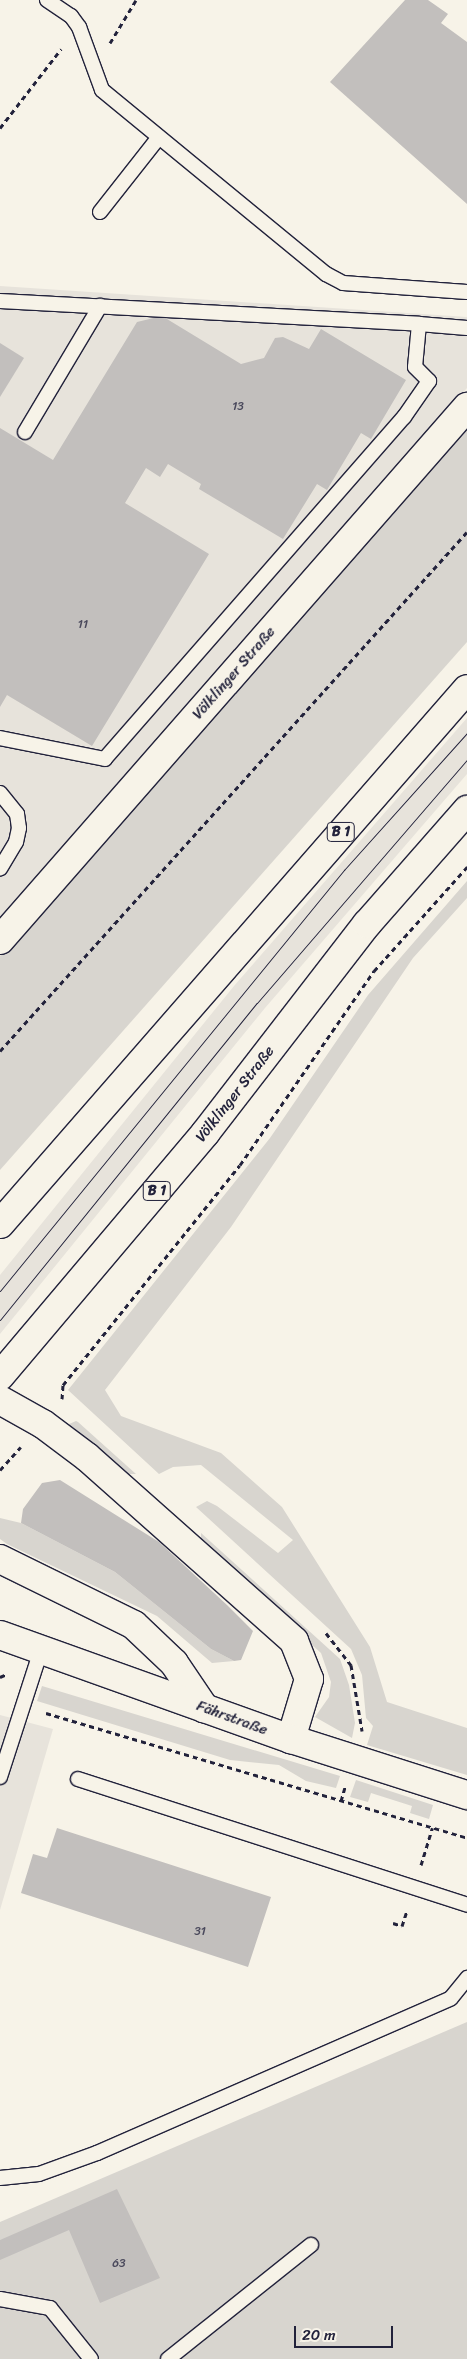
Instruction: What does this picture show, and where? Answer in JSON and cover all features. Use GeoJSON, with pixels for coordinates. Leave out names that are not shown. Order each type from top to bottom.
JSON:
{"type":"FeatureCollection","features":[{"type":"Feature","properties":{"kind":"street","name":"Völklinger Straße"},"geometry":{"type":"LineString","coordinates":[[0,940],[467,407]]}},
{"type":"Feature","properties":{"kind":"street","name":"B 1"},"geometry":{"type":"LineString","coordinates":[[0,1224],[467,690]]}},
{"type":"Feature","properties":{"kind":"street","name":"Völklinger Straße"},"geometry":{"type":"LineString","coordinates":[[0,1376],[206,1132],[367,924],[467,810]]}},
{"type":"Feature","properties":{"kind":"street"},"geometry":{"type":"LineString","coordinates":[[0,1400],[43,1424],[87,1457],[294,1641],[309,1679],[290,1739]]}},
{"type":"Feature","properties":{"kind":"street"},"geometry":{"type":"LineString","coordinates":[[0,1559],[134,1625],[174,1663],[205,1709]]}},
{"type":"Feature","properties":{"kind":"street","name":"Fährstraße"},"geometry":{"type":"LineString","coordinates":[[0,1635],[290,1739],[467,1795]]}},
{"type":"Feature","properties":{"kind":"lane"},"geometry":{"type":"LineString","coordinates":[[47,0],[71,16],[79,27],[102,90],[334,279],[467,292]]}},
{"type":"Feature","properties":{"kind":"lane"},"geometry":{"type":"LineString","coordinates":[[100,212],[159,137]]}},
{"type":"Feature","properties":{"kind":"lane"},"geometry":{"type":"LineString","coordinates":[[0,300],[467,328]]}},
{"type":"Feature","properties":{"kind":"lane"},"geometry":{"type":"LineString","coordinates":[[25,432],[100,306]]}},
{"type":"Feature","properties":{"kind":"lane"},"geometry":{"type":"LineString","coordinates":[[0,738],[104,759],[404,417],[429,381],[415,367],[419,324]]}},
{"type":"Feature","properties":{"kind":"lane"},"geometry":{"type":"LineString","coordinates":[[0,793],[16,814],[19,828],[16,842],[0,869]]}},
{"type":"Feature","properties":{"kind":"lane"},"geometry":{"type":"LineString","coordinates":[[0,1777],[41,1650]]}},
{"type":"Feature","properties":{"kind":"lane"},"geometry":{"type":"LineString","coordinates":[[78,1779],[467,1904]]}},
{"type":"Feature","properties":{"kind":"lane"},"geometry":{"type":"LineString","coordinates":[[0,2178],[40,2174],[106,2149],[451,1998],[467,1978]]}},
{"type":"Feature","properties":{"kind":"lane"},"geometry":{"type":"LineString","coordinates":[[168,2359],[310,2245]]}},
{"type":"Feature","properties":{"kind":"lane"},"geometry":{"type":"LineString","coordinates":[[0,2298],[50,2308],[91,2359]]}},
{"type":"Feature","properties":{"kind":"path"},"geometry":{"type":"LineString","coordinates":[[94,69],[136,0]]}},
{"type":"Feature","properties":{"kind":"path"},"geometry":{"type":"LineString","coordinates":[[0,128],[79,27]]}},
{"type":"Feature","properties":{"kind":"path"},"geometry":{"type":"LineString","coordinates":[[0,1051],[467,532]]}},
{"type":"Feature","properties":{"kind":"path"},"geometry":{"type":"LineString","coordinates":[[62,1398],[63,1385],[240,1165],[374,971],[467,867]]}},
{"type":"Feature","properties":{"kind":"path"},"geometry":{"type":"LineString","coordinates":[[0,1470],[28,1440]]}},
{"type":"Feature","properties":{"kind":"path"},"geometry":{"type":"LineString","coordinates":[[61,1718],[467,1838]]}},
{"type":"Feature","properties":{"kind":"path"},"geometry":{"type":"LineString","coordinates":[[427,1846],[432,1828]]}},
{"type":"Feature","properties":{"kind":"shaded area"},"geometry":{"type":"Polygon","coordinates":[[[0,286],[467,317],[467,388],[0,923],[0,286]]]}},
{"type":"Feature","properties":{"kind":"shaded area"},"geometry":{"type":"Polygon","coordinates":[[[467,430],[467,642],[0,1170],[0,956],[467,430]]]}},
{"type":"Feature","properties":{"kind":"shaded area"},"geometry":{"type":"Polygon","coordinates":[[[467,718],[467,774],[265,1008],[0,1334],[0,1275],[234,986],[467,718]]]}},
{"type":"Feature","properties":{"kind":"shaded area"},"geometry":{"type":"Polygon","coordinates":[[[467,881],[467,898],[413,958],[231,1227],[105,1390],[121,1416],[221,1453],[282,1507],[370,1647],[387,1702],[467,1728],[467,1775],[367,1745],[373,1726],[366,1718],[362,1675],[351,1649],[196,1507],[207,1501],[217,1506],[278,1553],[293,1540],[201,1465],[173,1467],[159,1474],[68,1390],[270,1138],[368,995],[467,881]]]}},
{"type":"Feature","properties":{"kind":"shaded area"},"geometry":{"type":"Polygon","coordinates":[[[76,1421],[136,1474],[123,1474],[67,1425],[76,1421]]]}},
{"type":"Feature","properties":{"kind":"shaded area"},"geometry":{"type":"Polygon","coordinates":[[[0,1518],[21,1523],[115,1572],[211,1649],[234,1661],[212,1663],[157,1616],[7,1544],[0,1539],[0,1518]]]}},
{"type":"Feature","properties":{"kind":"shaded area"},"geometry":{"type":"Polygon","coordinates":[[[201,1533],[340,1659],[349,1685],[355,1723],[352,1738],[315,1717],[329,1697],[331,1682],[321,1653],[201,1544],[201,1533]]]}},
{"type":"Feature","properties":{"kind":"shaded area"},"geometry":{"type":"Polygon","coordinates":[[[42,1686],[340,1776],[336,1788],[306,1781],[279,1765],[230,1760],[37,1701],[42,1686]]]}},
{"type":"Feature","properties":{"kind":"shaded area"},"geometry":{"type":"Polygon","coordinates":[[[0,1715],[53,1729],[0,1910],[0,1715]]]}},
{"type":"Feature","properties":{"kind":"shaded area"},"geometry":{"type":"Polygon","coordinates":[[[356,1780],[433,1805],[429,1819],[410,1813],[412,1806],[371,1793],[368,1802],[350,1797],[356,1780]]]}},
{"type":"Feature","properties":{"kind":"shaded area"},"geometry":{"type":"Polygon","coordinates":[[[467,2022],[467,2359],[0,2359],[0,2222],[467,2022]]]}},
{"type":"Feature","properties":{"kind":"building"},"geometry":{"type":"Polygon","coordinates":[[[405,0],[428,0],[448,14],[441,23],[467,42],[467,204],[330,82],[405,0]]]}},
{"type":"Feature","properties":{"kind":"building"},"geometry":{"type":"Polygon","coordinates":[[[162,316],[241,364],[264,358],[275,338],[283,337],[309,349],[321,329],[406,380],[371,439],[361,433],[327,490],[317,484],[283,539],[199,489],[201,484],[168,464],[160,477],[146,468],[125,503],[209,554],[92,746],[7,695],[0,707],[0,428],[53,460],[137,322],[162,316]]]}},
{"type":"Feature","properties":{"kind":"building"},"geometry":{"type":"Polygon","coordinates":[[[0,343],[24,358],[0,397],[0,343]]]}},
{"type":"Feature","properties":{"kind":"building"},"geometry":{"type":"Polygon","coordinates":[[[60,1480],[159,1542],[227,1605],[253,1631],[241,1660],[234,1661],[211,1649],[115,1572],[21,1523],[23,1509],[42,1483],[60,1480]]]}},
{"type":"Feature","properties":{"kind":"building"},"geometry":{"type":"Polygon","coordinates":[[[57,1828],[271,1897],[248,1967],[21,1893],[33,1854],[47,1858],[57,1828]]]}},
{"type":"Feature","properties":{"kind":"building"},"geometry":{"type":"Polygon","coordinates":[[[117,2189],[160,2278],[100,2303],[69,2230],[0,2260],[0,2240],[117,2189]]]}},
{"type":"Feature","properties":{"kind":"tram line"},"geometry":{"type":"LineString","coordinates":[[0,1291],[344,870],[467,733]]}},
{"type":"Feature","properties":{"kind":"tram line"},"geometry":{"type":"LineString","coordinates":[[0,1320],[257,1003],[467,760]]}}]}
